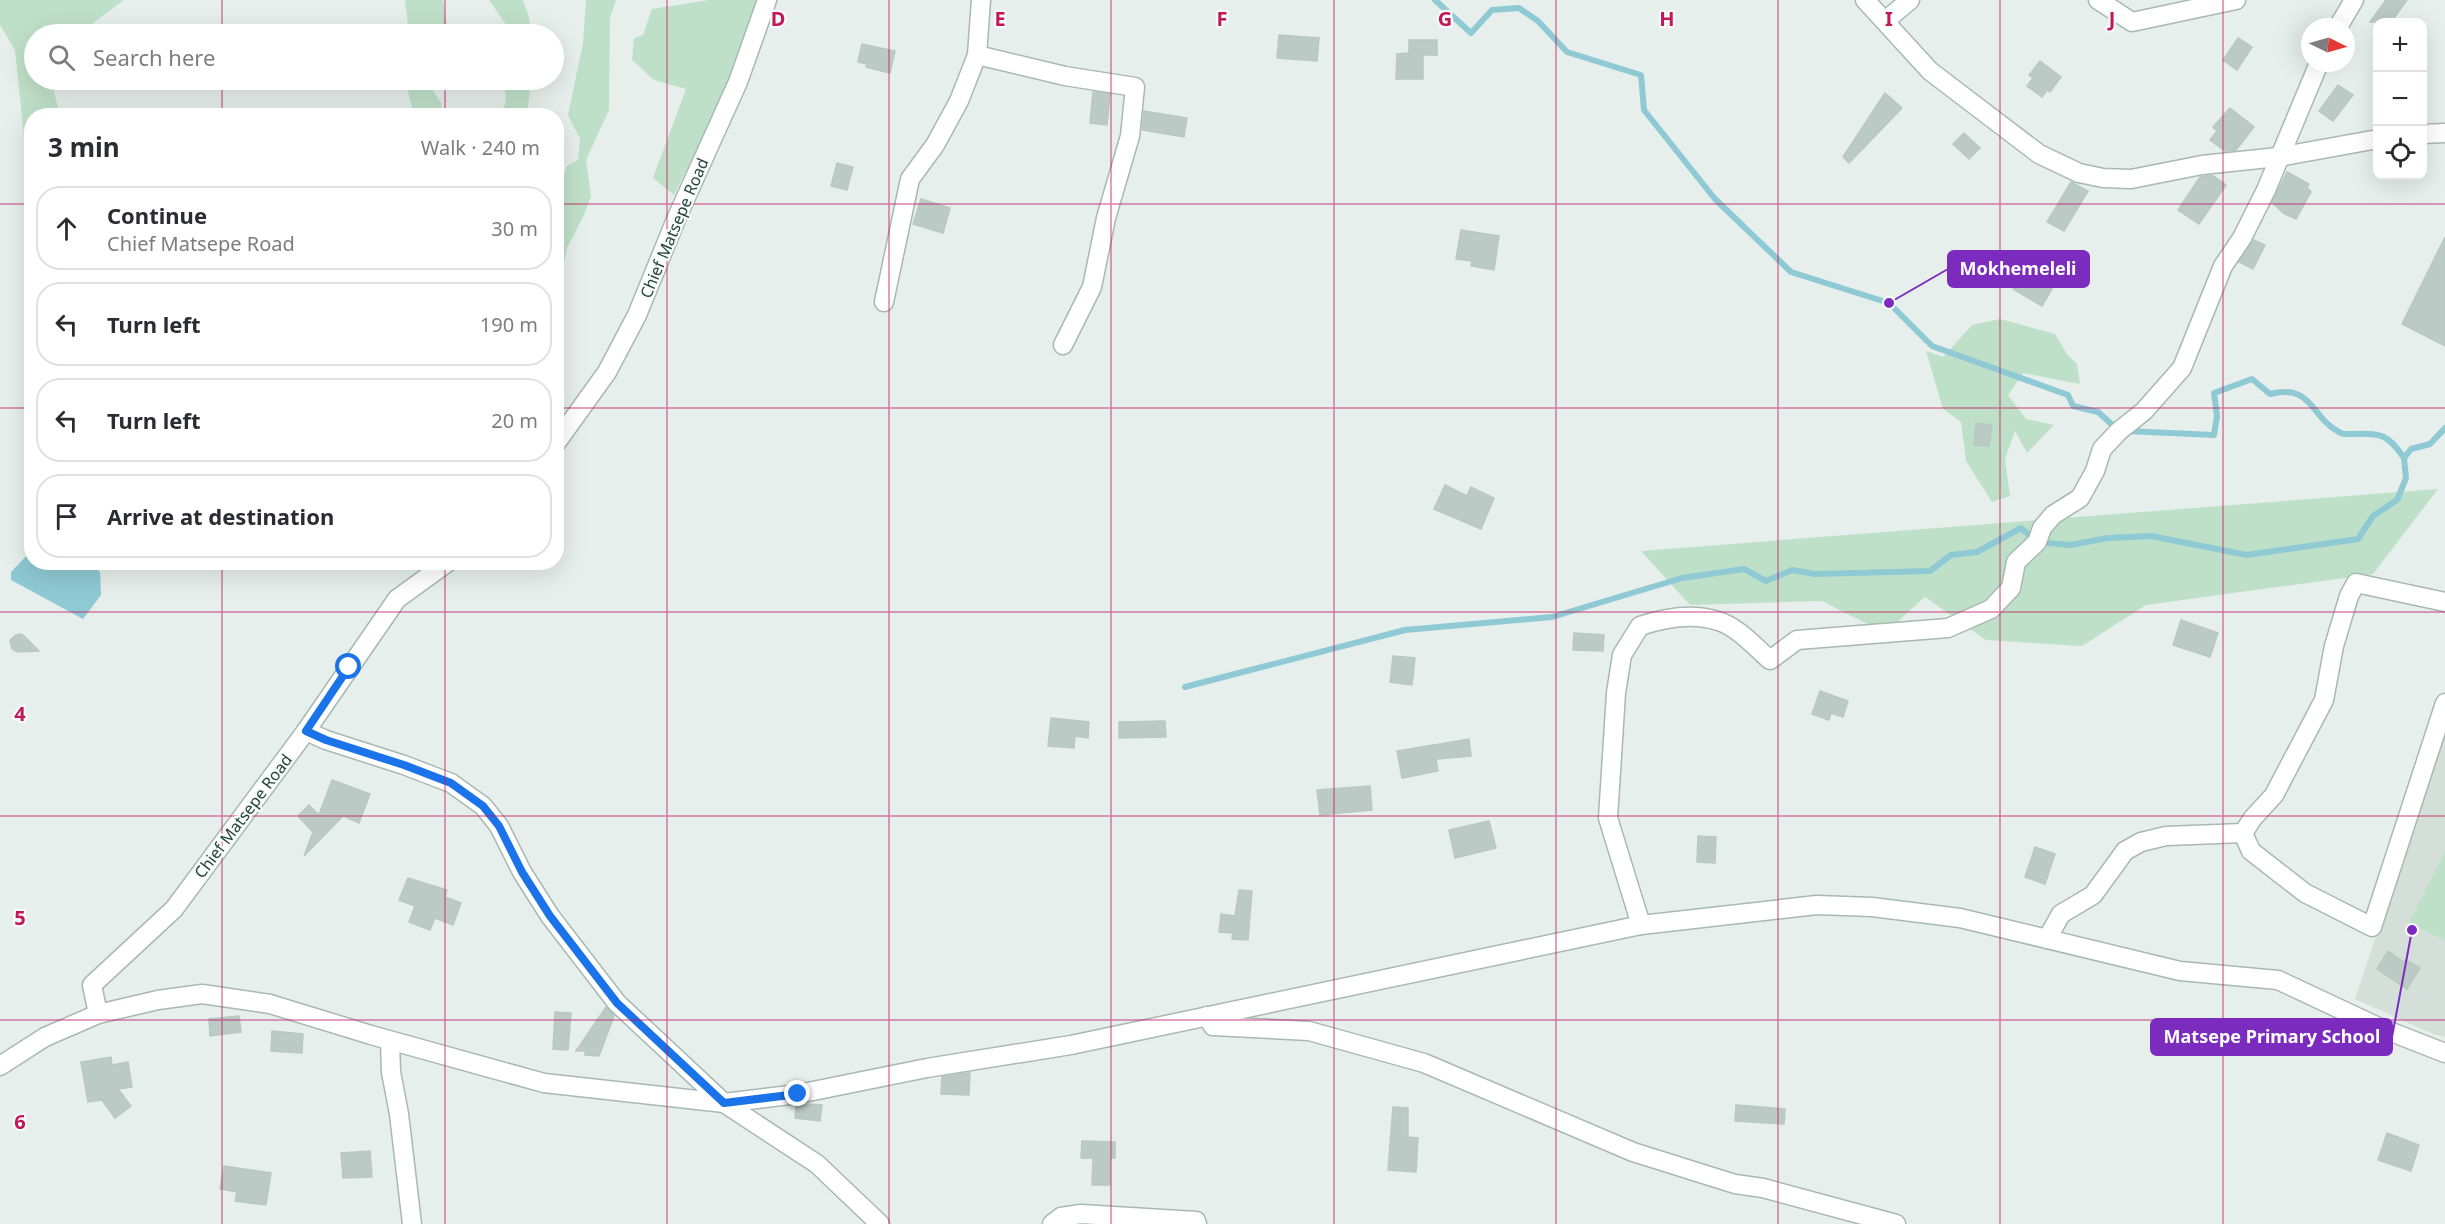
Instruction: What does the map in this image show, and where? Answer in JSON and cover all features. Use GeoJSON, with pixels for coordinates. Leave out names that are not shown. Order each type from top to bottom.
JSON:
{"type":"FeatureCollection","features":[{"type":"Feature","properties":{"kind":"street","name":"Chief Matsepe Road"},"geometry":{"type":"LineString","coordinates":[[564,432],[607,372],[637,315],[677,218],[738,82],[767,0]]}},
{"type":"Feature","properties":{"kind":"street"},"geometry":{"type":"LineString","coordinates":[[884,302],[910,179],[936,145],[959,101],[977,55],[981,0]]}},
{"type":"Feature","properties":{"kind":"street"},"geometry":{"type":"LineString","coordinates":[[1865,0],[1930,71],[2038,154],[2079,173],[2103,178],[2131,179],[2202,165],[2278,157],[2373,140]]}},
{"type":"Feature","properties":{"kind":"street"},"geometry":{"type":"LineString","coordinates":[[1885,21],[1910,0]]}},
{"type":"Feature","properties":{"kind":"street"},"geometry":{"type":"LineString","coordinates":[[2098,0],[2132,22],[2236,0]]}},
{"type":"Feature","properties":{"kind":"street"},"geometry":{"type":"LineString","coordinates":[[2343,18],[2354,0]]}},
{"type":"Feature","properties":{"kind":"street"},"geometry":{"type":"LineString","coordinates":[[977,55],[1065,76],[1135,87],[1131,136],[1106,218],[1092,287],[1063,345]]}},
{"type":"Feature","properties":{"kind":"street"},"geometry":{"type":"LineString","coordinates":[[1641,925],[1608,818],[1616,693],[1622,656],[1640,626],[1662,619],[1692,618],[1719,621],[1742,635],[1770,660],[1797,640],[1948,628],[1991,609],[2012,588],[2016,562],[2037,542],[2042,528],[2053,515],[2080,498],[2095,471],[2102,449],[2119,431],[2144,411],[2182,368],[2223,266],[2242,238],[2266,190],[2315,72]]}},
{"type":"Feature","properties":{"kind":"street"},"geometry":{"type":"LineString","coordinates":[[2427,134],[2445,133]]}},
{"type":"Feature","properties":{"kind":"street","name":"Chief Matsepe Road"},"geometry":{"type":"LineString","coordinates":[[98,1014],[92,985],[174,909],[306,731],[397,599],[437,570]]}},
{"type":"Feature","properties":{"kind":"street"},"geometry":{"type":"LineString","coordinates":[[2243,833],[2274,795],[2324,700],[2334,646],[2349,596],[2356,583],[2445,602]]}},
{"type":"Feature","properties":{"kind":"street"},"geometry":{"type":"LineString","coordinates":[[2243,833],[2251,851],[2305,893],[2372,927],[2445,704]]}},
{"type":"Feature","properties":{"kind":"street"},"geometry":{"type":"LineString","coordinates":[[306,731],[451,783],[483,806],[499,826],[522,872],[550,916],[617,1003],[724,1103],[817,1164],[880,1224]]}},
{"type":"Feature","properties":{"kind":"street"},"geometry":{"type":"LineString","coordinates":[[2047,939],[2061,914],[2093,895],[2125,851],[2141,842],[2166,837],[2243,833]]}},
{"type":"Feature","properties":{"kind":"street"},"geometry":{"type":"LineString","coordinates":[[0,1066],[45,1037],[98,1014],[158,1000],[202,994],[270,1004],[390,1041],[544,1083],[724,1103],[798,1094],[927,1068],[1071,1045],[1641,925],[1817,905],[1872,908],[1960,918],[2180,971],[2278,980],[2376,1026],[2445,1053]]}},
{"type":"Feature","properties":{"kind":"street"},"geometry":{"type":"LineString","coordinates":[[1207,1016],[1213,1026],[1309,1031],[1424,1063],[1633,1152],[1735,1184],[1763,1188],[1896,1224]]}},
{"type":"Feature","properties":{"kind":"street"},"geometry":{"type":"LineString","coordinates":[[390,1041],[391,1072],[399,1114],[412,1224]]}},
{"type":"Feature","properties":{"kind":"street"},"geometry":{"type":"LineString","coordinates":[[1052,1224],[1061,1217],[1082,1214],[1196,1221],[1197,1224]]}},
{"type":"Feature","properties":{"kind":"shaded area"},"geometry":{"type":"Polygon","coordinates":[[[2445,730],[2445,1037],[2433,1034],[2355,999],[2445,730]]]}},
{"type":"Feature","properties":{"kind":"green space"},"geometry":{"type":"Polygon","coordinates":[[[0,0],[124,0],[92,24],[24,24],[24,90],[55,90],[58,108],[24,108],[24,137],[15,50],[0,25],[0,0]]]}},
{"type":"Feature","properties":{"kind":"green space"},"geometry":{"type":"Polygon","coordinates":[[[405,0],[443,0],[447,24],[408,24],[405,0]]]}},
{"type":"Feature","properties":{"kind":"green space"},"geometry":{"type":"Polygon","coordinates":[[[489,0],[523,0],[530,24],[506,24],[489,0]]]}},
{"type":"Feature","properties":{"kind":"green space"},"geometry":{"type":"Polygon","coordinates":[[[586,0],[616,0],[610,18],[609,110],[586,160],[591,196],[567,248],[564,263],[564,175],[567,166],[578,160],[580,139],[568,115],[583,43],[586,0]]]}},
{"type":"Feature","properties":{"kind":"green space"},"geometry":{"type":"Polygon","coordinates":[[[709,0],[760,0],[725,92],[674,195],[653,178],[686,89],[654,80],[632,60],[634,38],[643,35],[652,9],[709,0]]]}},
{"type":"Feature","properties":{"kind":"green space"},"geometry":{"type":"Polygon","coordinates":[[[408,90],[433,90],[442,104],[441,108],[412,108],[408,90]]]}},
{"type":"Feature","properties":{"kind":"green space"},"geometry":{"type":"Polygon","coordinates":[[[505,90],[530,90],[528,108],[503,108],[506,100],[505,90]]]}},
{"type":"Feature","properties":{"kind":"green space"},"geometry":{"type":"Polygon","coordinates":[[[2000,319],[2055,334],[2067,354],[2077,364],[2080,384],[2023,373],[2008,395],[2026,419],[2054,425],[2027,453],[2015,431],[2005,459],[2010,496],[1992,502],[1966,461],[1961,422],[1943,409],[1926,351],[1943,357],[1972,325],[2000,319]]]}},
{"type":"Feature","properties":{"kind":"green space"},"geometry":{"type":"Polygon","coordinates":[[[2438,489],[2373,574],[2146,605],[2082,646],[1986,640],[1925,597],[1885,633],[1822,601],[1690,605],[1641,551],[2438,489]]]}},
{"type":"Feature","properties":{"kind":"green space"},"geometry":{"type":"Polygon","coordinates":[[[2445,851],[2445,941],[2409,922],[2445,851]]]}},
{"type":"Feature","properties":{"kind":"water"},"geometry":{"type":"Polygon","coordinates":[[[24,558],[24,570],[98,570],[101,595],[83,619],[11,580],[11,572],[24,558]]]}},
{"type":"Feature","properties":{"kind":"building"},"geometry":{"type":"Polygon","coordinates":[[[2386,0],[2407,0],[2394,18],[2373,18],[2373,22],[2370,22],[2386,0]]]}},
{"type":"Feature","properties":{"kind":"building"},"geometry":{"type":"Polygon","coordinates":[[[1279,35],[1319,38],[1317,61],[1277,58],[1279,35]]]}},
{"type":"Feature","properties":{"kind":"building"},"geometry":{"type":"Polygon","coordinates":[[[2238,38],[2252,47],[2237,70],[2223,60],[2238,38]]]}},
{"type":"Feature","properties":{"kind":"building"},"geometry":{"type":"Polygon","coordinates":[[[1409,40],[1437,40],[1437,55],[1423,55],[1423,79],[1396,79],[1397,54],[1409,53],[1409,40]]]}},
{"type":"Feature","properties":{"kind":"building"},"geometry":{"type":"Polygon","coordinates":[[[862,44],[895,51],[890,73],[866,67],[867,64],[858,62],[862,44]]]}},
{"type":"Feature","properties":{"kind":"building"},"geometry":{"type":"Polygon","coordinates":[[[2040,61],[2061,77],[2050,92],[2047,90],[2042,97],[2027,86],[2033,78],[2029,75],[2040,61]]]}},
{"type":"Feature","properties":{"kind":"building"},"geometry":{"type":"Polygon","coordinates":[[[2338,85],[2353,95],[2333,121],[2319,111],[2338,85]]]}},
{"type":"Feature","properties":{"kind":"building"},"geometry":{"type":"Polygon","coordinates":[[[1093,92],[1110,94],[1107,125],[1090,123],[1093,92]]]}},
{"type":"Feature","properties":{"kind":"building"},"geometry":{"type":"Polygon","coordinates":[[[1885,93],[1902,108],[1849,163],[1843,157],[1885,93]]]}},
{"type":"Feature","properties":{"kind":"building"},"geometry":{"type":"Polygon","coordinates":[[[2230,108],[2254,127],[2236,150],[2225,151],[2210,140],[2217,131],[2213,127],[2230,108]]]}},
{"type":"Feature","properties":{"kind":"building"},"geometry":{"type":"Polygon","coordinates":[[[1144,111],[1187,118],[1184,137],[1142,130],[1144,111]]]}},
{"type":"Feature","properties":{"kind":"building"},"geometry":{"type":"Polygon","coordinates":[[[1964,133],[1980,148],[1969,159],[1953,144],[1964,133]]]}},
{"type":"Feature","properties":{"kind":"building"},"geometry":{"type":"Polygon","coordinates":[[[837,163],[853,167],[847,190],[831,186],[837,163]]]}},
{"type":"Feature","properties":{"kind":"building"},"geometry":{"type":"Polygon","coordinates":[[[2287,172],[2309,184],[2307,188],[2311,192],[2296,219],[2283,213],[2272,202],[2287,172]]]}},
{"type":"Feature","properties":{"kind":"building"},"geometry":{"type":"Polygon","coordinates":[[[2212,175],[2226,185],[2199,224],[2178,210],[2200,177],[2212,175]]]}},
{"type":"Feature","properties":{"kind":"building"},"geometry":{"type":"Polygon","coordinates":[[[2071,182],[2088,191],[2064,231],[2047,222],[2071,182]]]}},
{"type":"Feature","properties":{"kind":"building"},"geometry":{"type":"Polygon","coordinates":[[[921,199],[950,208],[943,233],[913,224],[921,199]]]}},
{"type":"Feature","properties":{"kind":"building"},"geometry":{"type":"Polygon","coordinates":[[[1461,230],[1499,236],[1494,270],[1471,266],[1472,261],[1456,259],[1461,230]]]}},
{"type":"Feature","properties":{"kind":"building"},"geometry":{"type":"Polygon","coordinates":[[[2445,237],[2445,346],[2402,324],[2445,237]]]}},
{"type":"Feature","properties":{"kind":"building"},"geometry":{"type":"Polygon","coordinates":[[[2254,240],[2265,245],[2253,269],[2239,262],[2254,240]]]}},
{"type":"Feature","properties":{"kind":"building"},"geometry":{"type":"Polygon","coordinates":[[[2022,274],[2052,289],[2042,306],[2013,289],[2022,274]]]}},
{"type":"Feature","properties":{"kind":"building"},"geometry":{"type":"Polygon","coordinates":[[[1976,423],[1992,425],[1989,446],[1974,445],[1976,423]]]}},
{"type":"Feature","properties":{"kind":"building"},"geometry":{"type":"Polygon","coordinates":[[[1445,485],[1467,496],[1471,487],[1494,498],[1481,529],[1434,509],[1445,485]]]}},
{"type":"Feature","properties":{"kind":"building"},"geometry":{"type":"Polygon","coordinates":[[[2181,620],[2218,633],[2210,657],[2173,645],[2181,620]]]}},
{"type":"Feature","properties":{"kind":"building"},"geometry":{"type":"Polygon","coordinates":[[[1574,633],[1604,635],[1603,651],[1573,650],[1574,633]]]}},
{"type":"Feature","properties":{"kind":"building"},"geometry":{"type":"Polygon","coordinates":[[[21,634],[39,651],[18,652],[12,649],[10,640],[21,634]]]}},
{"type":"Feature","properties":{"kind":"building"},"geometry":{"type":"Polygon","coordinates":[[[1393,656],[1415,658],[1412,685],[1390,682],[1393,656]]]}},
{"type":"Feature","properties":{"kind":"building"},"geometry":{"type":"Polygon","coordinates":[[[1820,691],[1848,701],[1843,717],[1831,713],[1829,720],[1812,714],[1820,691]]]}},
{"type":"Feature","properties":{"kind":"building"},"geometry":{"type":"Polygon","coordinates":[[[1051,718],[1089,722],[1088,738],[1075,736],[1074,748],[1048,746],[1051,718]]]}},
{"type":"Feature","properties":{"kind":"building"},"geometry":{"type":"Polygon","coordinates":[[[1165,721],[1166,737],[1119,738],[1119,722],[1165,721]]]}},
{"type":"Feature","properties":{"kind":"building"},"geometry":{"type":"Polygon","coordinates":[[[1469,739],[1471,756],[1436,759],[1438,771],[1402,778],[1397,751],[1469,739]]]}},
{"type":"Feature","properties":{"kind":"building"},"geometry":{"type":"Polygon","coordinates":[[[332,780],[370,794],[359,823],[343,816],[304,856],[313,832],[298,816],[309,805],[319,815],[332,780]]]}},
{"type":"Feature","properties":{"kind":"building"},"geometry":{"type":"Polygon","coordinates":[[[1370,786],[1372,810],[1320,815],[1317,790],[1370,786]]]}},
{"type":"Feature","properties":{"kind":"building"},"geometry":{"type":"Polygon","coordinates":[[[1489,821],[1496,848],[1455,858],[1449,830],[1489,821]]]}},
{"type":"Feature","properties":{"kind":"building"},"geometry":{"type":"Polygon","coordinates":[[[1698,836],[1716,837],[1715,863],[1697,862],[1698,836]]]}},
{"type":"Feature","properties":{"kind":"building"},"geometry":{"type":"Polygon","coordinates":[[[2035,847],[2055,854],[2045,884],[2025,877],[2035,847]]]}},
{"type":"Feature","properties":{"kind":"building"},"geometry":{"type":"Polygon","coordinates":[[[408,878],[447,890],[445,897],[461,903],[453,925],[435,918],[430,930],[409,922],[415,906],[399,900],[408,878]]]}},
{"type":"Feature","properties":{"kind":"building"},"geometry":{"type":"Polygon","coordinates":[[[1239,890],[1252,891],[1248,940],[1232,939],[1233,933],[1219,932],[1221,914],[1235,916],[1239,890]]]}},
{"type":"Feature","properties":{"kind":"building"},"geometry":{"type":"Polygon","coordinates":[[[2388,951],[2404,962],[2406,960],[2420,968],[2407,989],[2377,969],[2388,951]]]}},
{"type":"Feature","properties":{"kind":"building"},"geometry":{"type":"Polygon","coordinates":[[[606,1007],[614,1016],[599,1056],[585,1055],[585,1051],[576,1051],[606,1007]]]}},
{"type":"Feature","properties":{"kind":"building"},"geometry":{"type":"Polygon","coordinates":[[[555,1012],[571,1013],[568,1050],[553,1049],[555,1012]]]}},
{"type":"Feature","properties":{"kind":"building"},"geometry":{"type":"Polygon","coordinates":[[[239,1016],[241,1032],[210,1036],[209,1019],[239,1016]]]}},
{"type":"Feature","properties":{"kind":"building"},"geometry":{"type":"Polygon","coordinates":[[[272,1031],[303,1034],[302,1053],[271,1051],[272,1031]]]}},
{"type":"Feature","properties":{"kind":"building"},"geometry":{"type":"Polygon","coordinates":[[[111,1057],[112,1065],[128,1062],[132,1087],[118,1089],[131,1106],[115,1118],[102,1100],[88,1102],[81,1062],[111,1057]]]}},
{"type":"Feature","properties":{"kind":"building"},"geometry":{"type":"Polygon","coordinates":[[[970,1073],[969,1095],[941,1094],[942,1077],[970,1073]]]}},
{"type":"Feature","properties":{"kind":"building"},"geometry":{"type":"Polygon","coordinates":[[[822,1105],[820,1121],[795,1118],[796,1106],[822,1105]]]}},
{"type":"Feature","properties":{"kind":"building"},"geometry":{"type":"Polygon","coordinates":[[[1736,1105],[1785,1109],[1784,1124],[1735,1121],[1736,1105]]]}},
{"type":"Feature","properties":{"kind":"building"},"geometry":{"type":"Polygon","coordinates":[[[1393,1107],[1408,1108],[1408,1137],[1418,1138],[1416,1172],[1388,1170],[1393,1107]]]}},
{"type":"Feature","properties":{"kind":"building"},"geometry":{"type":"Polygon","coordinates":[[[2387,1133],[2419,1145],[2411,1171],[2378,1160],[2387,1133]]]}},
{"type":"Feature","properties":{"kind":"building"},"geometry":{"type":"Polygon","coordinates":[[[1082,1141],[1115,1142],[1115,1158],[1110,1158],[1110,1185],[1092,1185],[1093,1158],[1081,1158],[1082,1141]]]}},
{"type":"Feature","properties":{"kind":"building"},"geometry":{"type":"Polygon","coordinates":[[[370,1151],[372,1177],[343,1178],[341,1153],[370,1151]]]}},
{"type":"Feature","properties":{"kind":"building"},"geometry":{"type":"Polygon","coordinates":[[[224,1166],[271,1173],[266,1205],[235,1201],[237,1192],[220,1189],[224,1166]]]}},
{"type":"Feature","properties":{"kind":"waterway"},"geometry":{"type":"LineString","coordinates":[[1435,0],[1471,33],[1492,10],[1519,8],[1538,21],[1567,52],[1641,75],[1644,110],[1715,199],[1791,272],[1889,303],[1932,346],[2068,395],[2073,406],[2098,412],[2117,429]]}},
{"type":"Feature","properties":{"kind":"waterway"},"geometry":{"type":"LineString","coordinates":[[2126,431],[2214,435],[2217,416],[2214,393],[2252,379],[2270,394],[2284,392],[2295,393],[2303,397],[2322,419],[2341,433],[2371,434],[2383,437],[2393,444],[2404,458],[2411,449],[2430,444],[2445,428]]}},
{"type":"Feature","properties":{"kind":"waterway"},"geometry":{"type":"LineString","coordinates":[[1185,687],[1405,630],[1552,617],[1682,578],[1744,569],[1766,581],[1792,570],[1815,574],[1930,571],[1951,555],[1977,552],[2021,528],[2037,542],[2070,545],[2108,538],[2151,536],[2247,555],[2358,539],[2373,516],[2397,500],[2406,478],[2404,458]]}},
{"type":"Feature","properties":{"kind":"place","name":"Mokhemeleli"},"geometry":{"type":"Point","coordinates":[1889,303]}},
{"type":"Feature","properties":{"kind":"place","name":"Matsepe Primary School"},"geometry":{"type":"Point","coordinates":[2412,930]}},
{"type":"Feature","properties":{"kind":"route"},"geometry":{"type":"LineString","coordinates":[[349,667],[306,731],[451,783],[483,806],[499,826],[522,872],[550,916],[617,1003],[724,1103],[798,1094]]}}]}
